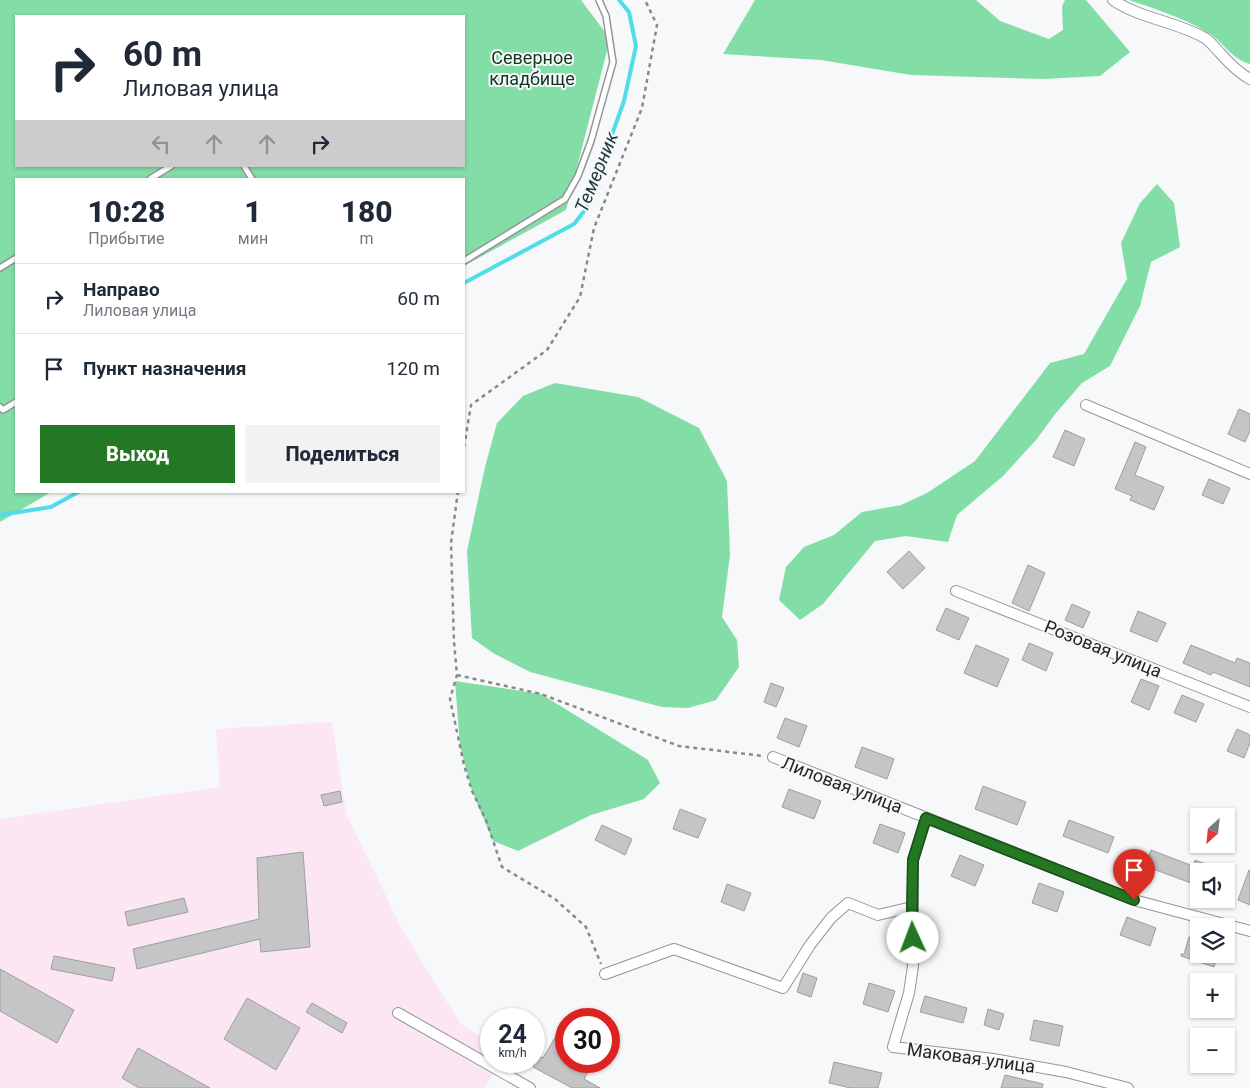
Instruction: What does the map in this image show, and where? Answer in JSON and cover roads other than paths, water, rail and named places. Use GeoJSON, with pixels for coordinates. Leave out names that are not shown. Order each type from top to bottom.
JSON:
{"type":"FeatureCollection","features":[{"type":"Feature","properties":{"kind":"street"},"geometry":{"type":"LineString","coordinates":[[1112,0],[1132,12],[1175,25],[1208,40],[1228,62],[1250,79]]}},
{"type":"Feature","properties":{"kind":"street"},"geometry":{"type":"LineString","coordinates":[[1086,405],[1250,474]]}},
{"type":"Feature","properties":{"kind":"street","name":"Розовая улица"},"geometry":{"type":"LineString","coordinates":[[956,591],[1250,707]]}},
{"type":"Feature","properties":{"kind":"street","name":"Лиловая улица"},"geometry":{"type":"LineString","coordinates":[[773,757],[1134,900],[1250,931]]}},
{"type":"Feature","properties":{"kind":"street","name":"Маковая улица"},"geometry":{"type":"LineString","coordinates":[[926,818],[913,860],[912,907],[914,924],[912,966],[908,993],[894,1047],[993,1059],[1066,1072],[1128,1088]]}},
{"type":"Feature","properties":{"kind":"street"},"geometry":{"type":"LineString","coordinates":[[605,974],[674,949],[783,988],[810,945],[831,918],[848,904],[878,915],[912,907]]}},
{"type":"Feature","properties":{"kind":"street"},"geometry":{"type":"LineString","coordinates":[[398,1013],[530,1088]]}},
{"type":"Feature","properties":{"kind":"lane"},"geometry":{"type":"LineString","coordinates":[[465,261],[565,200],[578,176],[613,62],[606,16],[599,0]]}},
{"type":"Feature","properties":{"kind":"lane"},"geometry":{"type":"LineString","coordinates":[[152,178],[168,167]]}},
{"type":"Feature","properties":{"kind":"lane"},"geometry":{"type":"LineString","coordinates":[[245,167],[251,178]]}},
{"type":"Feature","properties":{"kind":"lane"},"geometry":{"type":"LineString","coordinates":[[0,268],[15,259]]}},
{"type":"Feature","properties":{"kind":"lane"},"geometry":{"type":"LineString","coordinates":[[0,407],[3,410],[15,403]]}},
{"type":"Feature","properties":{"kind":"waterway","name":"Темерник"},"geometry":{"type":"LineString","coordinates":[[465,282],[574,224],[585,210],[624,101],[636,46],[629,12],[619,0]]}},
{"type":"Feature","properties":{"kind":"waterway","name":"Темерник"},"geometry":{"type":"LineString","coordinates":[[0,515],[51,507],[76,493]]}},
{"type":"Feature","properties":{"kind":"park label","name":"Северное кладбище"},"geometry":{"type":"Point","coordinates":[532,68]}}]}
